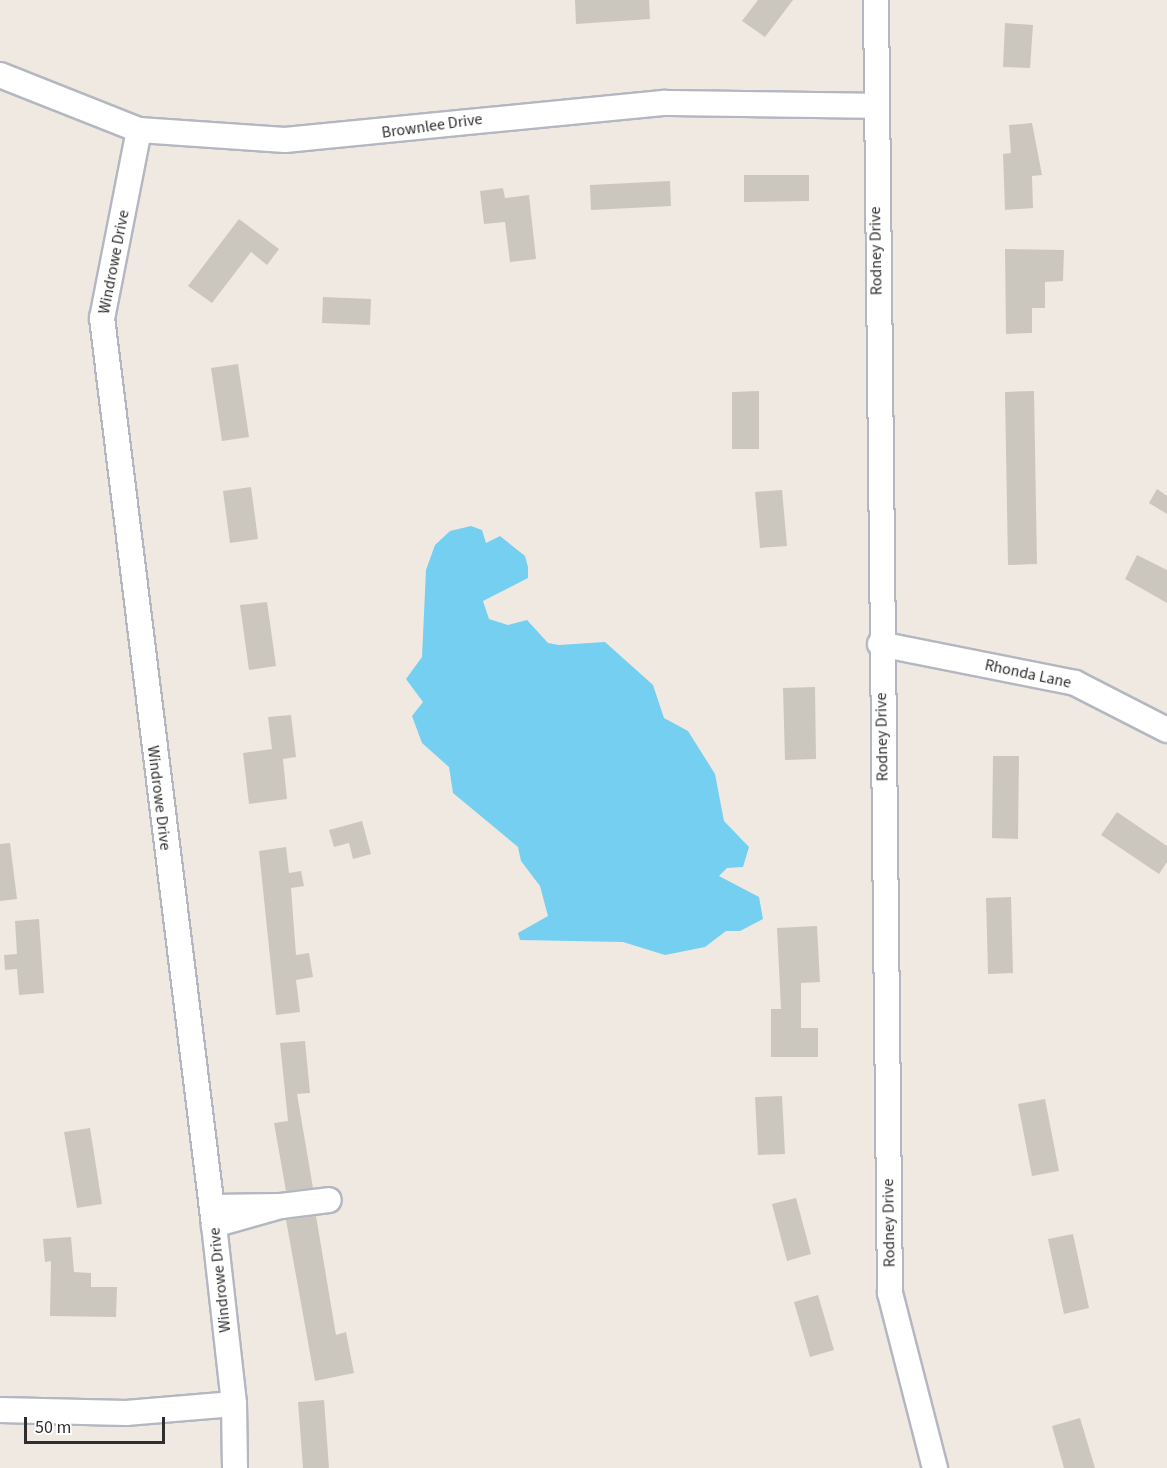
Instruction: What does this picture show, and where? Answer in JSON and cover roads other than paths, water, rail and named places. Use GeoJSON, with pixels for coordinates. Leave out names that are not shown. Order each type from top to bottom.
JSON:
{"type":"FeatureCollection","features":[{"type":"Feature","properties":{"kind":"street","name":"Rodney Drive"},"geometry":{"type":"LineString","coordinates":[[876,0],[880,644],[890,1293],[935,1468]]}},
{"type":"Feature","properties":{"kind":"street","name":"Brownlee Drive"},"geometry":{"type":"LineString","coordinates":[[0,75],[139,130],[285,140],[665,103],[875,106]]}},
{"type":"Feature","properties":{"kind":"street","name":"Windrowe Drive"},"geometry":{"type":"LineString","coordinates":[[139,130],[102,318],[213,1216],[234,1404],[235,1468]]}},
{"type":"Feature","properties":{"kind":"street","name":"Rhonda Lane"},"geometry":{"type":"LineString","coordinates":[[880,644],[1075,683],[1167,730]]}},
{"type":"Feature","properties":{"kind":"street"},"geometry":{"type":"LineString","coordinates":[[213,1216],[330,1200]]}},
{"type":"Feature","properties":{"kind":"street"},"geometry":{"type":"LineString","coordinates":[[0,1410],[126,1413],[234,1404]]}},
{"type":"Feature","properties":{"kind":"water"},"geometry":{"type":"Polygon","coordinates":[[[471,526],[482,530],[486,543],[500,536],[525,556],[528,567],[528,578],[483,601],[489,619],[508,625],[527,620],[548,643],[559,645],[605,642],[653,685],[664,718],[688,731],[715,774],[724,821],[749,847],[743,867],[727,868],[719,876],[759,897],[763,919],[740,931],[726,931],[705,947],[665,955],[623,942],[520,940],[518,933],[548,916],[540,886],[521,861],[518,847],[453,793],[449,767],[422,743],[412,716],[423,702],[406,679],[422,657],[426,570],[435,545],[450,531],[471,526]]]}}]}
